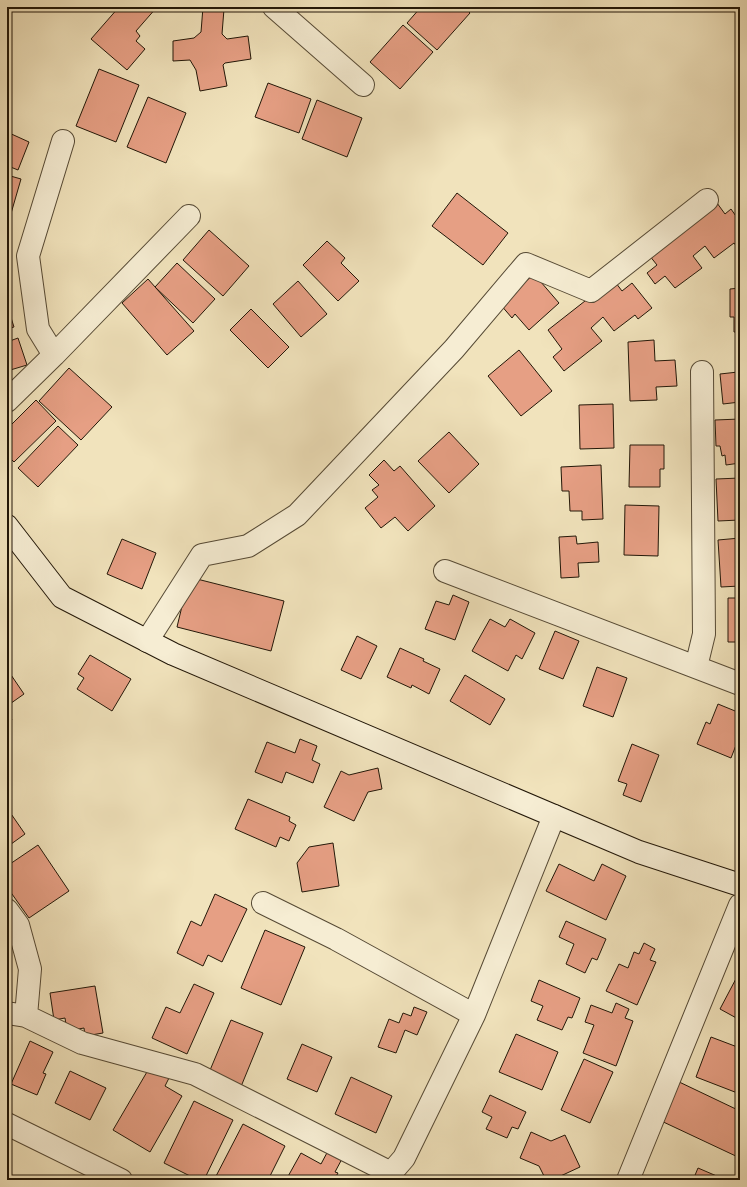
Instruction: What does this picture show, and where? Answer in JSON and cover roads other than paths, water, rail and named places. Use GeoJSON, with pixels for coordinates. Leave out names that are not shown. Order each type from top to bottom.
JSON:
{"type":"FeatureCollection","features":[{"type":"Feature","properties":{"kind":"street"},"geometry":{"type":"LineString","coordinates":[[274,7],[363,85]]}},
{"type":"Feature","properties":{"kind":"street"},"geometry":{"type":"LineString","coordinates":[[54,355],[38,329],[28,256],[63,141]]}},
{"type":"Feature","properties":{"kind":"street"},"geometry":{"type":"LineString","coordinates":[[147,641],[202,555],[248,546],[297,515],[454,349],[526,264],[591,291],[707,200]]}},
{"type":"Feature","properties":{"kind":"street"},"geometry":{"type":"LineString","coordinates":[[7,401],[54,355],[189,216]]}},
{"type":"Feature","properties":{"kind":"street"},"geometry":{"type":"LineString","coordinates":[[696,667],[704,634],[702,372]]}},
{"type":"Feature","properties":{"kind":"street"},"geometry":{"type":"LineString","coordinates":[[7,526],[62,597],[172,654],[639,852],[740,885]]}},
{"type":"Feature","properties":{"kind":"street"},"geometry":{"type":"LineString","coordinates":[[446,571],[740,684]]}},
{"type":"Feature","properties":{"kind":"street"},"geometry":{"type":"LineString","coordinates":[[7,910],[18,925],[30,969],[16,1015],[82,1043],[195,1074],[388,1176],[404,1158],[474,1015],[554,816]]}},
{"type":"Feature","properties":{"kind":"street"},"geometry":{"type":"LineString","coordinates":[[263,903],[336,939],[474,1015]]}},
{"type":"Feature","properties":{"kind":"street"},"geometry":{"type":"LineString","coordinates":[[628,1180],[740,906]]}},
{"type":"Feature","properties":{"kind":"street"},"geometry":{"type":"LineString","coordinates":[[7,1124],[121,1180]]}}]}
